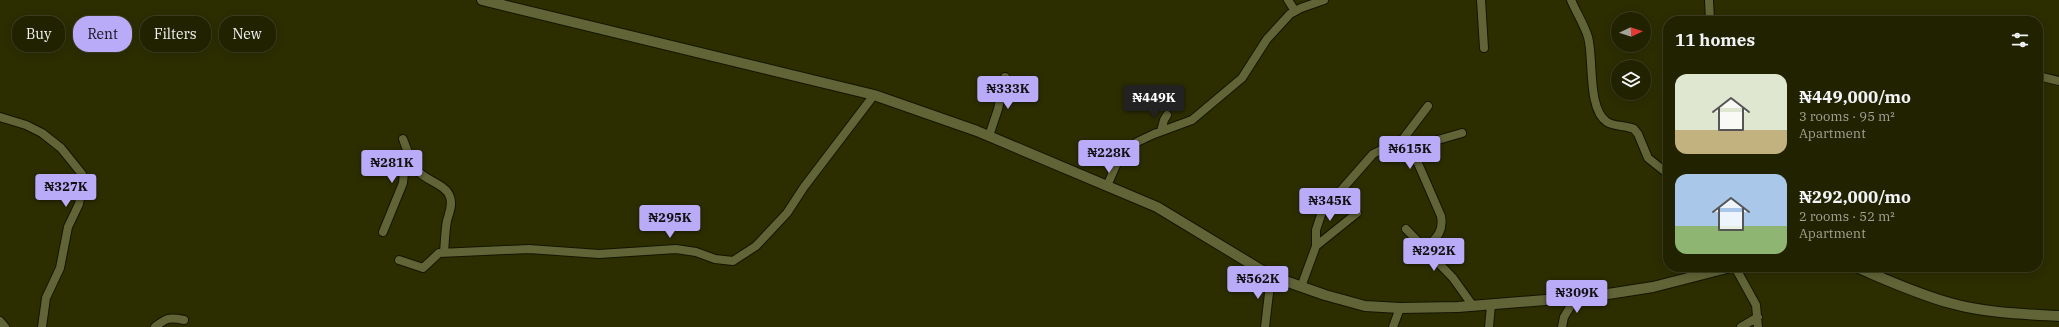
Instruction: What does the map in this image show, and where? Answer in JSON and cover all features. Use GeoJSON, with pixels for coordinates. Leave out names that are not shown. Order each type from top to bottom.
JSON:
{"type":"FeatureCollection","features":[{"type":"Feature","properties":{"kind":"street"},"geometry":{"type":"LineString","coordinates":[[482,0],[874,95],[989,136],[1157,207],[1270,276],[1301,287],[1366,306],[1400,308],[1473,306],[1576,297],[1653,287],[1712,272]]}},
{"type":"Feature","properties":{"kind":"street"},"geometry":{"type":"LineString","coordinates":[[1288,0],[1295,11]]}},
{"type":"Feature","properties":{"kind":"street"},"geometry":{"type":"LineString","coordinates":[[1107,186],[1117,163],[1138,142],[1192,120],[1242,78],[1267,39],[1295,11],[1324,0]]}},
{"type":"Feature","properties":{"kind":"street"},"geometry":{"type":"LineString","coordinates":[[1481,0],[1484,48]]}},
{"type":"Feature","properties":{"kind":"street"},"geometry":{"type":"LineString","coordinates":[[1571,0],[1588,40],[1591,51],[1593,89],[1599,110],[1606,122],[1634,129],[1638,134],[1648,158],[1663,170]]}},
{"type":"Feature","properties":{"kind":"street"},"geometry":{"type":"LineString","coordinates":[[1709,0],[1710,16]]}},
{"type":"Feature","properties":{"kind":"street"},"geometry":{"type":"LineString","coordinates":[[989,136],[1006,77]]}},
{"type":"Feature","properties":{"kind":"street"},"geometry":{"type":"LineString","coordinates":[[2043,77],[2059,81]]}},
{"type":"Feature","properties":{"kind":"street"},"geometry":{"type":"LineString","coordinates":[[399,260],[423,268],[434,256],[444,252],[528,249],[599,254],[676,249],[696,252],[715,259],[733,261],[756,246],[779,222],[874,95]]}},
{"type":"Feature","properties":{"kind":"street"},"geometry":{"type":"LineString","coordinates":[[1301,287],[1316,246],[1318,222],[1329,202],[1373,154],[1403,139],[1428,106]]}},
{"type":"Feature","properties":{"kind":"street"},"geometry":{"type":"LineString","coordinates":[[1162,131],[1167,114]]}},
{"type":"Feature","properties":{"kind":"street"},"geometry":{"type":"LineString","coordinates":[[0,117],[26,125],[42,133],[62,148],[82,174],[83,180],[79,204],[68,227],[60,268],[46,298],[42,327]]}},
{"type":"Feature","properties":{"kind":"street"},"geometry":{"type":"LineString","coordinates":[[1425,249],[1438,237],[1442,224],[1441,216],[1417,161],[1419,149],[1424,144],[1462,133]]}},
{"type":"Feature","properties":{"kind":"street"},"geometry":{"type":"LineString","coordinates":[[403,139],[412,161],[426,178],[444,188],[451,197],[444,252]]}},
{"type":"Feature","properties":{"kind":"street"},"geometry":{"type":"LineString","coordinates":[[383,232],[403,183],[405,161],[412,161]]}},
{"type":"Feature","properties":{"kind":"street"},"geometry":{"type":"LineString","coordinates":[[1316,246],[1357,213]]}},
{"type":"Feature","properties":{"kind":"street"},"geometry":{"type":"LineString","coordinates":[[1406,229],[1453,278],[1473,306]]}},
{"type":"Feature","properties":{"kind":"street"},"geometry":{"type":"LineString","coordinates":[[1738,272],[1752,296],[1758,317],[1758,327]]}},
{"type":"Feature","properties":{"kind":"street"},"geometry":{"type":"LineString","coordinates":[[1867,272],[1904,288],[1951,303],[1998,312],[2059,316]]}},
{"type":"Feature","properties":{"kind":"street"},"geometry":{"type":"LineString","coordinates":[[1265,327],[1270,276]]}},
{"type":"Feature","properties":{"kind":"street"},"geometry":{"type":"LineString","coordinates":[[1562,327],[1564,317],[1576,297]]}},
{"type":"Feature","properties":{"kind":"street"},"geometry":{"type":"LineString","coordinates":[[1489,327],[1491,304]]}},
{"type":"Feature","properties":{"kind":"street"},"geometry":{"type":"LineString","coordinates":[[1393,327],[1400,308]]}},
{"type":"Feature","properties":{"kind":"street"},"geometry":{"type":"LineString","coordinates":[[1741,327],[1758,317]]}},
{"type":"Feature","properties":{"kind":"street"},"geometry":{"type":"LineString","coordinates":[[154,327],[165,319],[170,318],[184,320]]}},
{"type":"Feature","properties":{"kind":"street"},"geometry":{"type":"LineString","coordinates":[[0,321],[5,327]]}}]}
